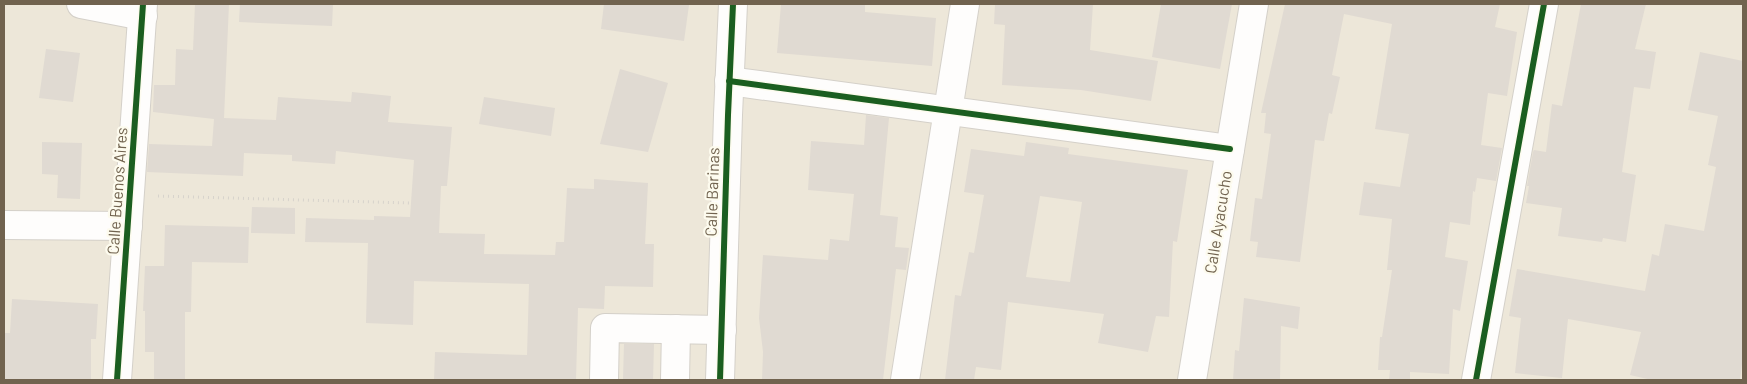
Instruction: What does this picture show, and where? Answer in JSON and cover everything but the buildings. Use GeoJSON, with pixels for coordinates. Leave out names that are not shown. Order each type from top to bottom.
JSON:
{"type":"FeatureCollection","features":[{"type":"Feature","properties":{"kind":"street"},"geometry":{"type":"LineString","coordinates":[[81,4],[143,10]]}},
{"type":"Feature","properties":{"kind":"street","name":"Calle Barinas"},"geometry":{"type":"LineString","coordinates":[[720,380],[733,4]]}},
{"type":"Feature","properties":{"kind":"street"},"geometry":{"type":"LineString","coordinates":[[905,380],[965,4]]}},
{"type":"Feature","properties":{"kind":"street","name":"Calle Ayacucho"},"geometry":{"type":"LineString","coordinates":[[1192,380],[1254,4]]}},
{"type":"Feature","properties":{"kind":"street"},"geometry":{"type":"LineString","coordinates":[[1476,380],[1544,4]]}},
{"type":"Feature","properties":{"kind":"street","name":"Calle Buenos Aires"},"geometry":{"type":"LineString","coordinates":[[117,380],[143,10]]}},
{"type":"Feature","properties":{"kind":"street"},"geometry":{"type":"LineString","coordinates":[[729,81],[1230,149]]}},
{"type":"Feature","properties":{"kind":"street"},"geometry":{"type":"LineString","coordinates":[[4,225],[128,226]]}},
{"type":"Feature","properties":{"kind":"street"},"geometry":{"type":"LineString","coordinates":[[604,380],[605,328],[722,330]]}},
{"type":"Feature","properties":{"kind":"street"},"geometry":{"type":"LineString","coordinates":[[675,380],[676,329]]}},
{"type":"Feature","properties":{"kind":"path"},"geometry":{"type":"LineString","coordinates":[[130,195],[410,203]]}},
{"type":"Feature","properties":{"kind":"shaded area"},"geometry":{"type":"Polygon","coordinates":[[[4,4],[1743,4],[1743,380],[4,380],[4,4]]]}},
{"type":"Feature","properties":{"kind":"cycle path"},"geometry":{"type":"LineString","coordinates":[[117,380],[143,4]]}},
{"type":"Feature","properties":{"kind":"cycle path"},"geometry":{"type":"LineString","coordinates":[[720,380],[733,4]]}},
{"type":"Feature","properties":{"kind":"cycle path"},"geometry":{"type":"LineString","coordinates":[[1476,380],[1544,4]]}},
{"type":"Feature","properties":{"kind":"cycle path"},"geometry":{"type":"LineString","coordinates":[[729,81],[1230,149]]}}]}
